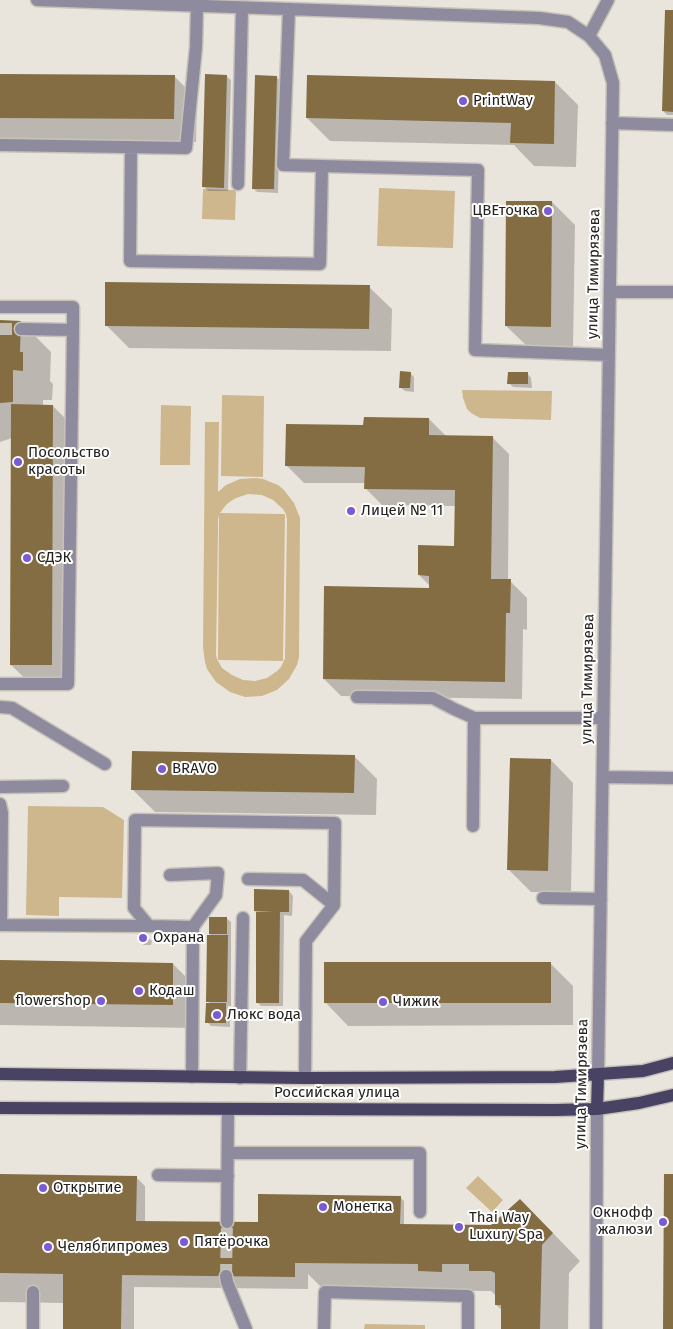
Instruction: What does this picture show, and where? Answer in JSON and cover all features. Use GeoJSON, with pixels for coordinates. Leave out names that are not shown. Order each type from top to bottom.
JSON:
{"type":"FeatureCollection","features":[{"type":"Feature","properties":{"kind":"main road","name":"Российская улица"},"geometry":{"type":"LineString","coordinates":[[0,1074],[240,1078],[545,1077],[643,1071],[673,1063]]}},
{"type":"Feature","properties":{"kind":"main road","name":"улица Тимирязева"},"geometry":{"type":"LineString","coordinates":[[597,1108],[598,1075]]}},
{"type":"Feature","properties":{"kind":"main road","name":"Российская улица"},"geometry":{"type":"LineString","coordinates":[[0,1108],[555,1110],[639,1103],[673,1095]]}},
{"type":"Feature","properties":{"kind":"street"},"geometry":{"type":"LineString","coordinates":[[36,0],[289,9],[343,6],[539,18],[568,22],[590,36],[608,0]]}},
{"type":"Feature","properties":{"kind":"street"},"geometry":{"type":"LineString","coordinates":[[0,145],[186,148],[196,47],[197,6]]}},
{"type":"Feature","properties":{"kind":"street"},"geometry":{"type":"LineString","coordinates":[[238,184],[242,8]]}},
{"type":"Feature","properties":{"kind":"street"},"geometry":{"type":"LineString","coordinates":[[289,9],[283,164],[478,170],[475,350],[609,355]]}},
{"type":"Feature","properties":{"kind":"street","name":"улица Тимирязева"},"geometry":{"type":"LineString","coordinates":[[590,36],[605,56],[613,83],[598,1075]]}},
{"type":"Feature","properties":{"kind":"street"},"geometry":{"type":"LineString","coordinates":[[612,123],[673,125]]}},
{"type":"Feature","properties":{"kind":"street"},"geometry":{"type":"LineString","coordinates":[[132,147],[130,261],[320,264],[322,166]]}},
{"type":"Feature","properties":{"kind":"street"},"geometry":{"type":"LineString","coordinates":[[610,292],[673,292]]}},
{"type":"Feature","properties":{"kind":"street"},"geometry":{"type":"LineString","coordinates":[[0,307],[73,307],[68,684],[0,684]]}},
{"type":"Feature","properties":{"kind":"street"},"geometry":{"type":"LineString","coordinates":[[22,329],[73,330]]}},
{"type":"Feature","properties":{"kind":"street"},"geometry":{"type":"LineString","coordinates":[[357,697],[433,698],[474,718],[604,718]]}},
{"type":"Feature","properties":{"kind":"street"},"geometry":{"type":"LineString","coordinates":[[0,707],[12,708],[105,764]]}},
{"type":"Feature","properties":{"kind":"street"},"geometry":{"type":"LineString","coordinates":[[472,826],[474,718]]}},
{"type":"Feature","properties":{"kind":"street"},"geometry":{"type":"LineString","coordinates":[[602,777],[673,778]]}},
{"type":"Feature","properties":{"kind":"street"},"geometry":{"type":"LineString","coordinates":[[0,787],[63,786]]}},
{"type":"Feature","properties":{"kind":"street"},"geometry":{"type":"LineString","coordinates":[[0,804],[2,813],[1,925],[192,926]]}},
{"type":"Feature","properties":{"kind":"street"},"geometry":{"type":"LineString","coordinates":[[149,926],[134,908],[135,820],[334,823],[334,905],[306,941],[306,1078]]}},
{"type":"Feature","properties":{"kind":"street"},"geometry":{"type":"LineString","coordinates":[[170,875],[218,873],[216,895],[192,926],[192,1077]]}},
{"type":"Feature","properties":{"kind":"street"},"geometry":{"type":"LineString","coordinates":[[248,879],[303,880],[334,905]]}},
{"type":"Feature","properties":{"kind":"street"},"geometry":{"type":"LineString","coordinates":[[543,898],[600,898]]}},
{"type":"Feature","properties":{"kind":"street"},"geometry":{"type":"LineString","coordinates":[[240,1078],[243,918]]}},
{"type":"Feature","properties":{"kind":"street","name":"улица Тимирязева"},"geometry":{"type":"LineString","coordinates":[[596,1329],[597,1108]]}},
{"type":"Feature","properties":{"kind":"street"},"geometry":{"type":"LineString","coordinates":[[227,1222],[228,1109]]}},
{"type":"Feature","properties":{"kind":"street"},"geometry":{"type":"LineString","coordinates":[[228,1153],[420,1153],[420,1212]]}},
{"type":"Feature","properties":{"kind":"street"},"geometry":{"type":"LineString","coordinates":[[158,1176],[228,1176]]}},
{"type":"Feature","properties":{"kind":"street"},"geometry":{"type":"LineString","coordinates":[[226,1276],[246,1329]]}},
{"type":"Feature","properties":{"kind":"street"},"geometry":{"type":"LineString","coordinates":[[32,1329],[33,1292]]}},
{"type":"Feature","properties":{"kind":"street"},"geometry":{"type":"LineString","coordinates":[[324,1329],[325,1292],[468,1296],[468,1329]]}},
{"type":"Feature","properties":{"kind":"shaded area"},"geometry":{"type":"Polygon","coordinates":[[[379,188],[455,191],[453,248],[377,246],[379,188]]]}},
{"type":"Feature","properties":{"kind":"shaded area"},"geometry":{"type":"Polygon","coordinates":[[[203,189],[236,190],[235,220],[202,219],[203,189]]]}},
{"type":"Feature","properties":{"kind":"shaded area"},"geometry":{"type":"Polygon","coordinates":[[[462,390],[552,391],[551,420],[480,418],[467,409],[462,390]]]}},
{"type":"Feature","properties":{"kind":"shaded area"},"geometry":{"type":"Polygon","coordinates":[[[222,395],[264,396],[263,477],[221,476],[222,395]]]}},
{"type":"Feature","properties":{"kind":"shaded area"},"geometry":{"type":"Polygon","coordinates":[[[161,405],[191,406],[190,465],[160,465],[161,405]]]}},
{"type":"Feature","properties":{"kind":"shaded area"},"geometry":{"type":"Polygon","coordinates":[[[205,422],[219,422],[218,492],[226,485],[240,479],[263,479],[278,485],[284,490],[294,503],[300,518],[299,657],[289,679],[277,690],[262,696],[245,697],[230,692],[216,682],[207,669],[203,647],[205,422]],[[248,494],[236,498],[226,505],[220,513],[285,514],[283,661],[218,660],[219,515],[218,520],[216,655],[217,659],[222,668],[232,675],[243,680],[255,681],[267,678],[277,671],[285,658],[287,520],[286,514],[283,509],[273,500],[262,495],[248,494]]]}},
{"type":"Feature","properties":{"kind":"shaded area"},"geometry":{"type":"Polygon","coordinates":[[[28,806],[103,807],[124,820],[122,898],[59,897],[59,916],[26,915],[28,806]]]}},
{"type":"Feature","properties":{"kind":"shaded area"},"geometry":{"type":"Polygon","coordinates":[[[478,1176],[503,1200],[492,1212],[466,1188],[478,1176]]]}},
{"type":"Feature","properties":{"kind":"shaded area"},"geometry":{"type":"Polygon","coordinates":[[[365,1324],[425,1325],[425,1329],[364,1329],[365,1324]]]}},
{"type":"Feature","properties":{"kind":"building"},"geometry":{"type":"Polygon","coordinates":[[[665,10],[673,10],[673,112],[662,111],[665,10]]]}},
{"type":"Feature","properties":{"kind":"building"},"geometry":{"type":"Polygon","coordinates":[[[0,74],[175,75],[174,119],[0,118],[0,74]]]}},
{"type":"Feature","properties":{"kind":"building"},"geometry":{"type":"Polygon","coordinates":[[[205,74],[227,75],[224,188],[202,187],[205,74]]]}},
{"type":"Feature","properties":{"kind":"building"},"geometry":{"type":"Polygon","coordinates":[[[255,75],[277,76],[274,189],[252,189],[255,75]]]}},
{"type":"Feature","properties":{"kind":"building"},"geometry":{"type":"Polygon","coordinates":[[[307,75],[555,81],[554,144],[510,143],[511,123],[306,118],[307,75]]]}},
{"type":"Feature","properties":{"kind":"building"},"geometry":{"type":"Polygon","coordinates":[[[506,201],[552,201],[551,327],[505,326],[506,201]]]}},
{"type":"Feature","properties":{"kind":"building"},"geometry":{"type":"Polygon","coordinates":[[[105,282],[370,285],[369,329],[105,326],[105,282]]]}},
{"type":"Feature","properties":{"kind":"building"},"geometry":{"type":"Polygon","coordinates":[[[0,320],[21,321],[20,352],[23,352],[23,371],[13,370],[13,402],[0,403],[0,320]]]}},
{"type":"Feature","properties":{"kind":"building"},"geometry":{"type":"Polygon","coordinates":[[[400,371],[411,372],[410,388],[399,388],[400,371]]]}},
{"type":"Feature","properties":{"kind":"building"},"geometry":{"type":"Polygon","coordinates":[[[508,372],[528,372],[528,384],[507,384],[508,372]]]}},
{"type":"Feature","properties":{"kind":"building"},"geometry":{"type":"Polygon","coordinates":[[[11,404],[53,405],[52,665],[10,665],[11,404]]]}},
{"type":"Feature","properties":{"kind":"building"},"geometry":{"type":"Polygon","coordinates":[[[364,417],[429,418],[429,435],[493,436],[491,579],[511,579],[510,613],[506,613],[505,682],[323,679],[324,586],[429,588],[429,576],[418,575],[418,545],[454,546],[455,490],[364,489],[365,467],[285,466],[286,424],[363,425],[364,417]]]}},
{"type":"Feature","properties":{"kind":"building"},"geometry":{"type":"Polygon","coordinates":[[[132,751],[355,755],[354,793],[131,790],[132,751]]]}},
{"type":"Feature","properties":{"kind":"building"},"geometry":{"type":"Polygon","coordinates":[[[510,758],[551,759],[548,871],[507,870],[510,758]]]}},
{"type":"Feature","properties":{"kind":"building"},"geometry":{"type":"Polygon","coordinates":[[[254,889],[289,890],[289,912],[280,912],[279,1003],[256,1003],[256,912],[274,912],[254,911],[254,889]]]}},
{"type":"Feature","properties":{"kind":"building"},"geometry":{"type":"Polygon","coordinates":[[[209,917],[227,917],[227,934],[209,934],[209,917]]]}},
{"type":"Feature","properties":{"kind":"building"},"geometry":{"type":"Polygon","coordinates":[[[207,935],[228,935],[227,1002],[206,1002],[207,935]]]}},
{"type":"Feature","properties":{"kind":"building"},"geometry":{"type":"Polygon","coordinates":[[[0,960],[173,963],[173,1005],[0,1003],[0,960]]]}},
{"type":"Feature","properties":{"kind":"building"},"geometry":{"type":"Polygon","coordinates":[[[324,962],[551,962],[551,1003],[324,1003],[324,962]]]}},
{"type":"Feature","properties":{"kind":"building"},"geometry":{"type":"Polygon","coordinates":[[[206,1003],[226,1003],[226,1023],[205,1023],[206,1003]]]}},
{"type":"Feature","properties":{"kind":"building"},"geometry":{"type":"Polygon","coordinates":[[[0,1174],[137,1176],[136,1221],[258,1222],[258,1194],[401,1196],[400,1224],[491,1225],[520,1199],[553,1233],[542,1245],[540,1329],[501,1329],[501,1305],[495,1305],[495,1273],[491,1271],[469,1271],[469,1264],[442,1264],[442,1272],[418,1271],[418,1264],[295,1263],[295,1277],[122,1275],[121,1329],[63,1329],[63,1274],[0,1273],[0,1174]]]}},
{"type":"Feature","properties":{"kind":"building"},"geometry":{"type":"Polygon","coordinates":[[[664,1174],[673,1174],[673,1329],[663,1329],[664,1174]]]}},
{"type":"Feature","properties":{"kind":"tunnel"},"geometry":{"type":"LineString","coordinates":[[0,329],[21,329]]}},
{"type":"Feature","properties":{"kind":"tunnel"},"geometry":{"type":"LineString","coordinates":[[226,1276],[227,1222]]}},
{"type":"Feature","properties":{"kind":"place","name":"PrintWay"},"geometry":{"type":"Point","coordinates":[463,101]}},
{"type":"Feature","properties":{"kind":"place","name":"ЦВЕточка"},"geometry":{"type":"Point","coordinates":[548,211]}},
{"type":"Feature","properties":{"kind":"place","name":"Посольство красоты"},"geometry":{"type":"Point","coordinates":[18,462]}},
{"type":"Feature","properties":{"kind":"place","name":"Лицей № 11"},"geometry":{"type":"Point","coordinates":[351,511]}},
{"type":"Feature","properties":{"kind":"place","name":"СДЭК"},"geometry":{"type":"Point","coordinates":[27,558]}},
{"type":"Feature","properties":{"kind":"place","name":"BRAVO"},"geometry":{"type":"Point","coordinates":[162,769]}},
{"type":"Feature","properties":{"kind":"place","name":"Охрана"},"geometry":{"type":"Point","coordinates":[143,938]}},
{"type":"Feature","properties":{"kind":"place","name":"Кодаш"},"geometry":{"type":"Point","coordinates":[139,991]}},
{"type":"Feature","properties":{"kind":"place","name":"flowershop"},"geometry":{"type":"Point","coordinates":[101,1001]}},
{"type":"Feature","properties":{"kind":"place","name":"Чижик"},"geometry":{"type":"Point","coordinates":[383,1002]}},
{"type":"Feature","properties":{"kind":"place","name":"Люкс вода"},"geometry":{"type":"Point","coordinates":[217,1015]}},
{"type":"Feature","properties":{"kind":"place","name":"Открытие"},"geometry":{"type":"Point","coordinates":[43,1188]}},
{"type":"Feature","properties":{"kind":"place","name":"Монетка"},"geometry":{"type":"Point","coordinates":[323,1207]}},
{"type":"Feature","properties":{"kind":"place","name":"Окнофф жалюзи"},"geometry":{"type":"Point","coordinates":[663,1222]}},
{"type":"Feature","properties":{"kind":"place","name":"Thai Way Luxury Spa"},"geometry":{"type":"Point","coordinates":[459,1227]}},
{"type":"Feature","properties":{"kind":"place","name":"Пятёрочка"},"geometry":{"type":"Point","coordinates":[184,1242]}},
{"type":"Feature","properties":{"kind":"place","name":"Челябгипромез"},"geometry":{"type":"Point","coordinates":[48,1247]}}]}
